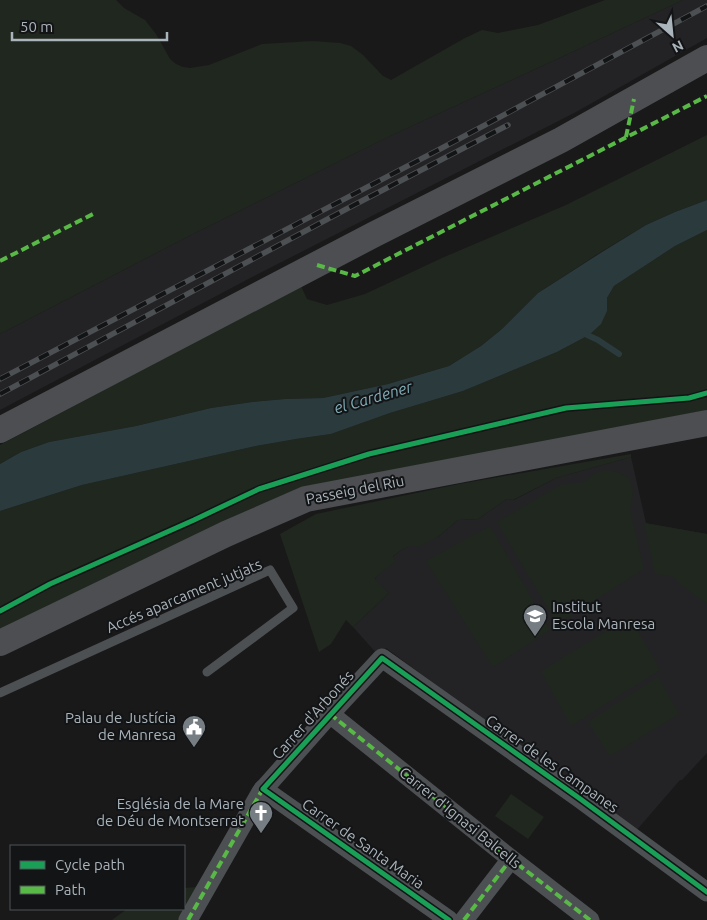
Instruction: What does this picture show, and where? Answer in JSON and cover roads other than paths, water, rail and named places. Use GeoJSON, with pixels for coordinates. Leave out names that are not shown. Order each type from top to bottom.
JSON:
{"type":"FeatureCollection","features":[{"type":"Feature","properties":{"kind":"street"},"geometry":{"type":"LineString","coordinates":[[0,430],[561,140],[707,58]]}},
{"type":"Feature","properties":{"kind":"street","name":"Passeig del Riu"},"geometry":{"type":"LineString","coordinates":[[0,643],[217,538],[306,498],[707,423]]}},
{"type":"Feature","properties":{"kind":"street","name":"Carrer d'Arbonés"},"geometry":{"type":"LineString","coordinates":[[188,920],[263,789],[382,658]]}},
{"type":"Feature","properties":{"kind":"street","name":"Carrer de les Campanes"},"geometry":{"type":"LineString","coordinates":[[382,658],[707,892]]}},
{"type":"Feature","properties":{"kind":"street","name":"Carrer d'Ignasi Balcells"},"geometry":{"type":"LineString","coordinates":[[330,714],[590,920]]}},
{"type":"Feature","properties":{"kind":"street","name":"Carrer de Santa Maria"},"geometry":{"type":"LineString","coordinates":[[263,789],[449,920]]}},
{"type":"Feature","properties":{"kind":"street"},"geometry":{"type":"LineString","coordinates":[[464,920],[511,859]]}},
{"type":"Feature","properties":{"kind":"lane","name":"Accés aparcament jutjats"},"geometry":{"type":"LineString","coordinates":[[0,693],[270,570],[293,608],[207,672]]}},
{"type":"Feature","properties":{"kind":"water","name":"el Cardener"},"geometry":{"type":"Polygon","coordinates":[[[707,200],[707,230],[675,246],[614,286],[607,298],[607,311],[601,324],[589,335],[557,352],[463,391],[390,413],[331,434],[256,446],[82,485],[0,511],[0,464],[21,452],[49,442],[136,426],[211,408],[285,399],[323,398],[388,384],[449,366],[481,346],[502,329],[538,293],[646,225],[707,200]]]}},
{"type":"Feature","properties":{"kind":"waterway"},"geometry":{"type":"LineString","coordinates":[[581,332],[598,340],[619,354]]}},
{"type":"Feature","properties":{"kind":"railway"},"geometry":{"type":"LineString","coordinates":[[0,379],[442,148],[707,6]]}},
{"type":"Feature","properties":{"kind":"railway"},"geometry":{"type":"LineString","coordinates":[[0,394],[508,125]]}},
{"type":"Feature","properties":{"kind":"place","name":"Institut Escola Manresa"},"geometry":{"type":"Point","coordinates":[535,637]}},
{"type":"Feature","properties":{"kind":"place","name":"Palau de Justícia de Manresa"},"geometry":{"type":"Point","coordinates":[194,748]}},
{"type":"Feature","properties":{"kind":"place","name":"Església de la Mare de Déu de Montserrat"},"geometry":{"type":"Point","coordinates":[261,834]}}]}
